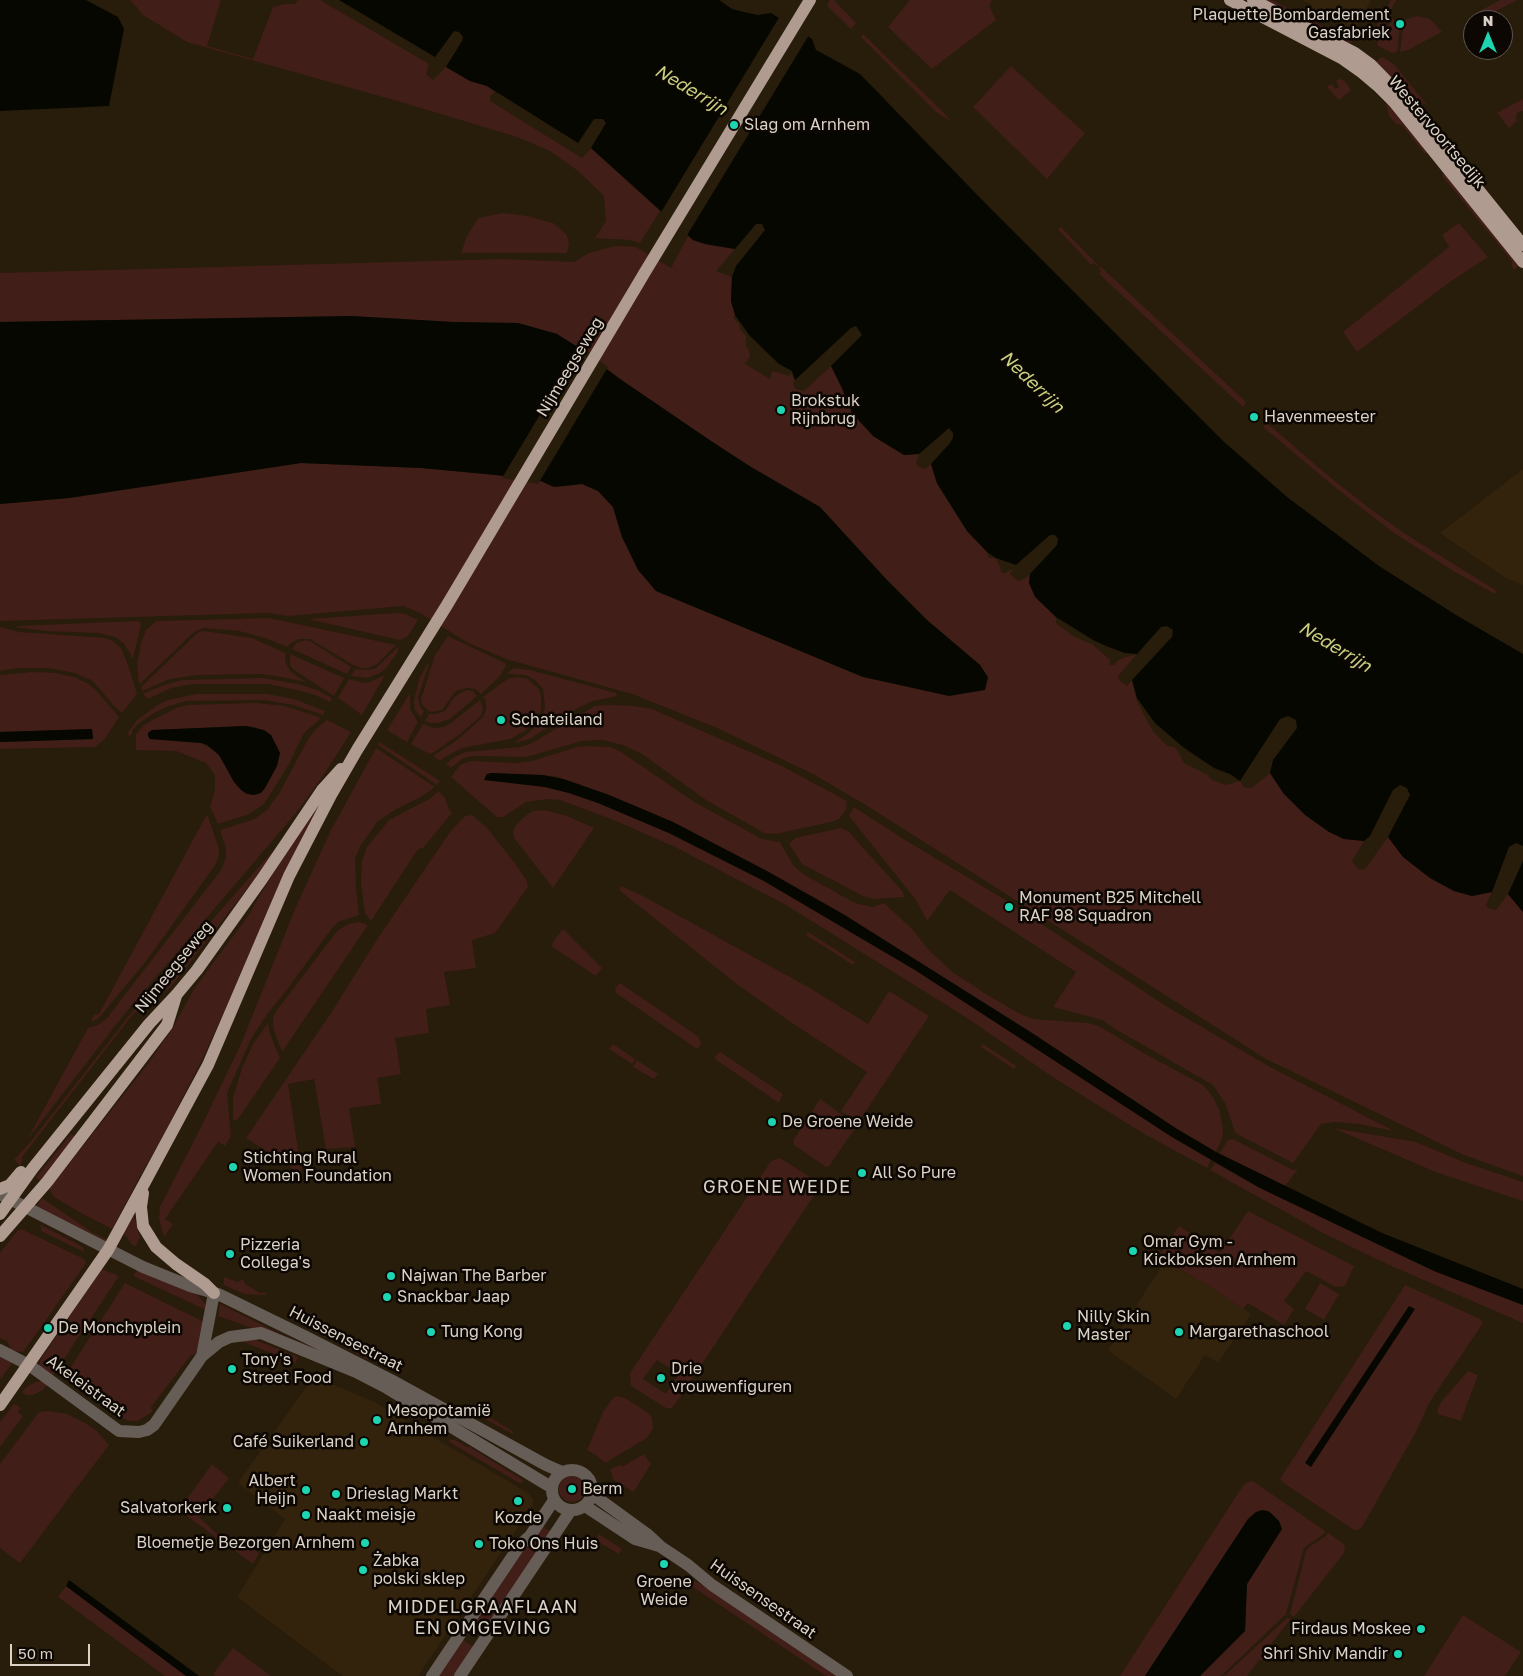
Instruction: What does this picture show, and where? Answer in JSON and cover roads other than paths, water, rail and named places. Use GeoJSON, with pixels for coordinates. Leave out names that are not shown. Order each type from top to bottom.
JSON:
{"type":"FeatureCollection","features":[{"type":"Feature","properties":{"kind":"main road","name":"Nijmeegseweg"},"geometry":{"type":"LineString","coordinates":[[108,1250],[208,1065],[290,876],[331,795],[810,0]]}},
{"type":"Feature","properties":{"kind":"main road","name":"Westervoortsedijk"},"geometry":{"type":"LineString","coordinates":[[1230,0],[1343,59],[1379,87],[1394,102],[1523,262]]}},
{"type":"Feature","properties":{"kind":"main road","name":"Westervoortsedijk"},"geometry":{"type":"LineString","coordinates":[[1253,0],[1355,53],[1370,64],[1409,104],[1523,245]]}},
{"type":"Feature","properties":{"kind":"main road","name":"Nijmeegseweg"},"geometry":{"type":"LineString","coordinates":[[5,1197],[33,1168],[148,1024],[197,970],[322,790],[357,750]]}},
{"type":"Feature","properties":{"kind":"main road"},"geometry":{"type":"LineString","coordinates":[[0,1236],[59,1167],[167,1026],[177,994]]}},
{"type":"Feature","properties":{"kind":"main road"},"geometry":{"type":"LineString","coordinates":[[0,1189],[10,1185],[93,1084],[103,1080]]}},
{"type":"Feature","properties":{"kind":"main road"},"geometry":{"type":"LineString","coordinates":[[145,1182],[141,1207],[145,1231],[156,1247],[214,1293]]}},
{"type":"Feature","properties":{"kind":"main road"},"geometry":{"type":"LineString","coordinates":[[0,1214],[5,1197]]}},
{"type":"Feature","properties":{"kind":"main road"},"geometry":{"type":"LineString","coordinates":[[0,1405],[108,1250]]}},
{"type":"Feature","properties":{"kind":"street"},"geometry":{"type":"LineString","coordinates":[[5,1197],[108,1250]]}},
{"type":"Feature","properties":{"kind":"street","name":"Huissensestraat"},"geometry":{"type":"LineString","coordinates":[[108,1250],[182,1283],[214,1293],[297,1332],[391,1380],[539,1462],[562,1472]]}},
{"type":"Feature","properties":{"kind":"street"},"geometry":{"type":"LineString","coordinates":[[202,1356],[214,1293]]}},
{"type":"Feature","properties":{"kind":"street","name":"Huissensestraat"},"geometry":{"type":"LineString","coordinates":[[202,1356],[219,1342],[230,1337],[261,1334],[356,1372],[387,1388],[552,1487]]}},
{"type":"Feature","properties":{"kind":"street"},"geometry":{"type":"LineString","coordinates":[[0,1350],[29,1365]]}},
{"type":"Feature","properties":{"kind":"street","name":"Akeleistraat"},"geometry":{"type":"LineString","coordinates":[[29,1365],[119,1431],[139,1432],[147,1430],[154,1425],[202,1356]]}},
{"type":"Feature","properties":{"kind":"street"},"geometry":{"type":"LineString","coordinates":[[571,1469],[576,1470],[586,1475],[591,1483],[592,1494],[584,1506],[576,1510],[561,1507],[554,1500],[552,1487],[555,1478],[562,1472],[571,1469]]}},
{"type":"Feature","properties":{"kind":"street","name":"Huissensestraat"},"geometry":{"type":"LineString","coordinates":[[592,1494],[712,1585],[847,1676]]}},
{"type":"Feature","properties":{"kind":"street"},"geometry":{"type":"LineString","coordinates":[[432,1676],[520,1545],[530,1536],[554,1500]]}},
{"type":"Feature","properties":{"kind":"street","name":"Huissensestraat"},"geometry":{"type":"LineString","coordinates":[[584,1506],[635,1539],[661,1547]]}},
{"type":"Feature","properties":{"kind":"street"},"geometry":{"type":"LineString","coordinates":[[460,1676],[571,1510]]}},
{"type":"Feature","properties":{"kind":"water"},"geometry":{"type":"Polygon","coordinates":[[[0,0],[86,0],[118,17],[124,29],[109,106],[0,111],[0,0]]]}},
{"type":"Feature","properties":{"kind":"water","name":"Nederrijn"},"geometry":{"type":"Polygon","coordinates":[[[339,0],[719,0],[732,9],[748,13],[758,15],[771,13],[812,39],[816,50],[860,74],[988,206],[1223,441],[1287,497],[1379,566],[1456,615],[1523,654],[1523,846],[1516,843],[1509,847],[1492,892],[1472,896],[1454,891],[1430,878],[1403,857],[1388,837],[1410,795],[1407,788],[1400,785],[1393,790],[1370,836],[1364,841],[1344,839],[1329,832],[1305,815],[1284,794],[1270,773],[1273,760],[1297,728],[1296,720],[1288,716],[1280,719],[1240,781],[1230,774],[1214,768],[1183,747],[1155,723],[1137,698],[1132,680],[1172,637],[1173,630],[1167,626],[1161,627],[1137,654],[1125,653],[1093,640],[1056,617],[1035,597],[1029,583],[1030,574],[1057,545],[1058,539],[1055,535],[1050,535],[1016,565],[996,558],[987,552],[967,531],[937,483],[931,464],[953,438],[953,433],[949,428],[919,454],[904,455],[873,436],[852,413],[831,366],[862,335],[856,326],[851,328],[795,380],[792,371],[779,364],[750,336],[735,315],[731,301],[732,277],[736,266],[765,230],[762,224],[756,224],[735,249],[693,240],[591,148],[606,123],[603,119],[594,119],[578,143],[487,86],[470,81],[446,67],[462,41],[463,37],[459,32],[454,31],[435,57],[339,0]]]}},
{"type":"Feature","properties":{"kind":"water"},"geometry":{"type":"Polygon","coordinates":[[[351,316],[453,322],[518,323],[557,334],[711,441],[751,467],[820,507],[886,579],[927,620],[980,665],[988,677],[985,690],[949,696],[863,677],[656,591],[638,570],[622,537],[613,507],[598,491],[582,484],[554,487],[541,481],[496,475],[421,468],[301,463],[69,498],[0,504],[0,322],[351,316]]]}},
{"type":"Feature","properties":{"kind":"water"},"geometry":{"type":"Polygon","coordinates":[[[246,726],[264,730],[271,735],[280,753],[277,766],[265,788],[261,793],[254,795],[247,794],[241,790],[234,782],[219,755],[207,745],[150,739],[148,736],[148,733],[152,730],[246,726]]]}},
{"type":"Feature","properties":{"kind":"water"},"geometry":{"type":"Polygon","coordinates":[[[92,729],[93,739],[0,742],[0,732],[92,729]]]}},
{"type":"Feature","properties":{"kind":"water"},"geometry":{"type":"Polygon","coordinates":[[[487,774],[543,775],[563,779],[609,795],[673,822],[767,871],[843,914],[1032,1033],[1177,1129],[1216,1152],[1382,1233],[1523,1289],[1523,1305],[1434,1271],[1260,1188],[1172,1137],[915,970],[764,881],[669,833],[598,803],[545,787],[484,780],[487,774]]]}},
{"type":"Feature","properties":{"kind":"water"},"geometry":{"type":"Polygon","coordinates":[[[1523,861],[1523,912],[1508,894],[1523,861]]]}},
{"type":"Feature","properties":{"kind":"water"},"geometry":{"type":"Polygon","coordinates":[[[1409,1306],[1415,1309],[1311,1467],[1305,1463],[1409,1306]]]}},
{"type":"Feature","properties":{"kind":"water"},"geometry":{"type":"Polygon","coordinates":[[[1262,1510],[1272,1514],[1279,1521],[1282,1529],[1247,1584],[1245,1631],[1200,1676],[1145,1676],[1248,1519],[1256,1512],[1262,1510]]]}},
{"type":"Feature","properties":{"kind":"water"},"geometry":{"type":"Polygon","coordinates":[[[69,1580],[199,1676],[186,1676],[66,1586],[69,1580]]]}},
{"type":"Feature","properties":{"kind":"place","name":"Plaquette Bombardement Gasfabriek"},"geometry":{"type":"Point","coordinates":[1400,24]}},
{"type":"Feature","properties":{"kind":"place","name":"Slag om Arnhem"},"geometry":{"type":"Point","coordinates":[734,125]}},
{"type":"Feature","properties":{"kind":"place","name":"Brokstuk Rijnbrug"},"geometry":{"type":"Point","coordinates":[781,410]}},
{"type":"Feature","properties":{"kind":"place","name":"Havenmeester"},"geometry":{"type":"Point","coordinates":[1254,417]}},
{"type":"Feature","properties":{"kind":"place","name":"Schateiland"},"geometry":{"type":"Point","coordinates":[501,720]}},
{"type":"Feature","properties":{"kind":"place","name":"Monument B25 Mitchell RAF 98 Squadron"},"geometry":{"type":"Point","coordinates":[1009,907]}},
{"type":"Feature","properties":{"kind":"place","name":"De Groene Weide"},"geometry":{"type":"Point","coordinates":[772,1122]}},
{"type":"Feature","properties":{"kind":"place","name":"Stichting Rural Women Foundation"},"geometry":{"type":"Point","coordinates":[233,1167]}},
{"type":"Feature","properties":{"kind":"place","name":"All So Pure"},"geometry":{"type":"Point","coordinates":[862,1173]}},
{"type":"Feature","properties":{"kind":"place","name":"Omar Gym - Kickboksen Arnhem"},"geometry":{"type":"Point","coordinates":[1133,1251]}},
{"type":"Feature","properties":{"kind":"place","name":"Pizzeria Collega's"},"geometry":{"type":"Point","coordinates":[230,1254]}},
{"type":"Feature","properties":{"kind":"place","name":"Najwan The Barber"},"geometry":{"type":"Point","coordinates":[391,1276]}},
{"type":"Feature","properties":{"kind":"place","name":"Snackbar Jaap"},"geometry":{"type":"Point","coordinates":[387,1297]}},
{"type":"Feature","properties":{"kind":"place","name":"Nilly Skin Master"},"geometry":{"type":"Point","coordinates":[1067,1326]}},
{"type":"Feature","properties":{"kind":"place","name":"De Monchyplein"},"geometry":{"type":"Point","coordinates":[48,1328]}},
{"type":"Feature","properties":{"kind":"place","name":"Tung Kong"},"geometry":{"type":"Point","coordinates":[431,1332]}},
{"type":"Feature","properties":{"kind":"place","name":"Margarethaschool"},"geometry":{"type":"Point","coordinates":[1179,1332]}},
{"type":"Feature","properties":{"kind":"place","name":"Tony's Street Food"},"geometry":{"type":"Point","coordinates":[232,1369]}},
{"type":"Feature","properties":{"kind":"place","name":"Drie vrouwenfiguren"},"geometry":{"type":"Point","coordinates":[661,1378]}},
{"type":"Feature","properties":{"kind":"place","name":"Mesopotamië Arnhem"},"geometry":{"type":"Point","coordinates":[377,1420]}},
{"type":"Feature","properties":{"kind":"place","name":"Café Suikerland"},"geometry":{"type":"Point","coordinates":[364,1442]}},
{"type":"Feature","properties":{"kind":"place","name":"Berm"},"geometry":{"type":"Point","coordinates":[572,1489]}},
{"type":"Feature","properties":{"kind":"place","name":"Albert Heijn"},"geometry":{"type":"Point","coordinates":[306,1490]}},
{"type":"Feature","properties":{"kind":"place","name":"Drieslag Markt"},"geometry":{"type":"Point","coordinates":[336,1494]}},
{"type":"Feature","properties":{"kind":"place","name":"Kozde"},"geometry":{"type":"Point","coordinates":[518,1501]}},
{"type":"Feature","properties":{"kind":"place","name":"Salvatorkerk"},"geometry":{"type":"Point","coordinates":[227,1508]}},
{"type":"Feature","properties":{"kind":"place","name":"Naakt meisje"},"geometry":{"type":"Point","coordinates":[306,1515]}},
{"type":"Feature","properties":{"kind":"place","name":"Bloemetje Bezorgen Arnhem"},"geometry":{"type":"Point","coordinates":[365,1543]}},
{"type":"Feature","properties":{"kind":"place","name":"Toko Ons Huis"},"geometry":{"type":"Point","coordinates":[479,1544]}},
{"type":"Feature","properties":{"kind":"place","name":"Groene Weide"},"geometry":{"type":"Point","coordinates":[664,1564]}},
{"type":"Feature","properties":{"kind":"place","name":"Żabka polski sklep"},"geometry":{"type":"Point","coordinates":[363,1570]}},
{"type":"Feature","properties":{"kind":"place","name":"Firdaus Moskee"},"geometry":{"type":"Point","coordinates":[1421,1629]}},
{"type":"Feature","properties":{"kind":"place","name":"Shri Shiv Mandir"},"geometry":{"type":"Point","coordinates":[1398,1654]}},
{"type":"Feature","properties":{"kind":"district","name":"GROENE WEIDE"},"geometry":{"type":"Point","coordinates":[777,1187]}},
{"type":"Feature","properties":{"kind":"district","name":"MIDDELGRAAFLAAN EN OMGEVING"},"geometry":{"type":"Point","coordinates":[483,1617]}}]}
